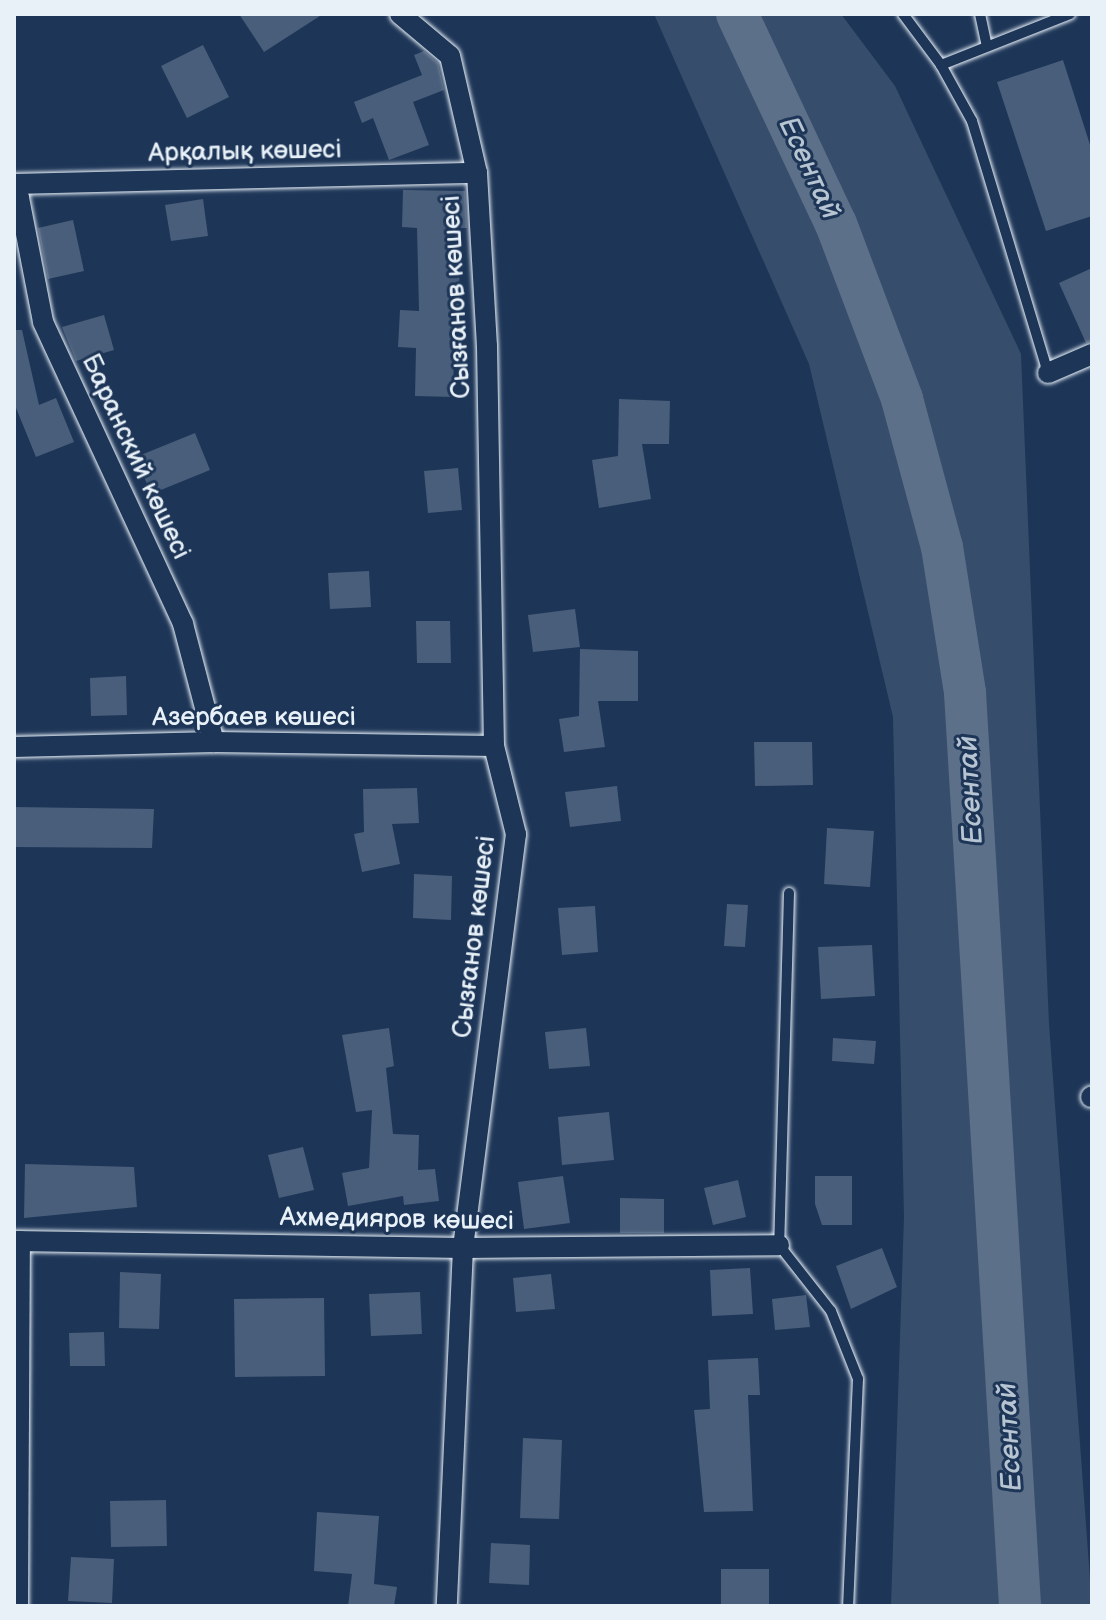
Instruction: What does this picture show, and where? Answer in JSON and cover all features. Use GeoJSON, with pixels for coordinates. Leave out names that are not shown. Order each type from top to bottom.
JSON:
{"type":"FeatureCollection","features":[{"type":"Feature","properties":{"kind":"street","name":"Сызғанов көшесі"},"geometry":{"type":"LineString","coordinates":[[400,14],[450,56],[477,173],[487,346],[494,746],[516,834],[463,1248],[447,1606]]}},
{"type":"Feature","properties":{"kind":"street","name":"Арқалық көшесі"},"geometry":{"type":"LineString","coordinates":[[14,184],[477,173]]}},
{"type":"Feature","properties":{"kind":"street","name":"Баранский көшесі"},"geometry":{"type":"LineString","coordinates":[[14,195],[19,198],[43,322],[183,624],[214,742]]}},
{"type":"Feature","properties":{"kind":"street"},"geometry":{"type":"LineString","coordinates":[[1048,373],[1092,354]]}},
{"type":"Feature","properties":{"kind":"street","name":"Азербаев көшесі"},"geometry":{"type":"LineString","coordinates":[[14,747],[214,742],[494,746]]}},
{"type":"Feature","properties":{"kind":"street"},"geometry":{"type":"LineString","coordinates":[[17,1241],[18,1606]]}},
{"type":"Feature","properties":{"kind":"street","name":"Ахмедияров көшесі"},"geometry":{"type":"LineString","coordinates":[[17,1241],[463,1248],[779,1245]]}},
{"type":"Feature","properties":{"kind":"lane"},"geometry":{"type":"LineString","coordinates":[[903,14],[941,65],[972,121],[1048,373]]}},
{"type":"Feature","properties":{"kind":"lane"},"geometry":{"type":"LineString","coordinates":[[980,14],[987,46]]}},
{"type":"Feature","properties":{"kind":"lane"},"geometry":{"type":"LineString","coordinates":[[941,65],[1070,14]]}},
{"type":"Feature","properties":{"kind":"lane"},"geometry":{"type":"LineString","coordinates":[[789,893],[779,1245],[831,1311],[858,1379],[848,1606]]}},
{"type":"Feature","properties":{"kind":"shaded area"},"geometry":{"type":"Polygon","coordinates":[[[654,14],[841,14],[895,86],[1021,354],[1049,1024],[1092,1606],[891,1606],[904,1217],[893,717],[809,364],[654,14]]]}},
{"type":"Feature","properties":{"kind":"building"},"geometry":{"type":"Polygon","coordinates":[[[239,14],[323,14],[264,52],[239,14]]]}},
{"type":"Feature","properties":{"kind":"building"},"geometry":{"type":"Polygon","coordinates":[[[203,45],[229,97],[187,118],[161,66],[203,45]]]}},
{"type":"Feature","properties":{"kind":"building"},"geometry":{"type":"Polygon","coordinates":[[[424,51],[438,63],[444,90],[413,102],[429,145],[389,160],[373,118],[362,123],[354,102],[422,75],[414,55],[424,51]]]}},
{"type":"Feature","properties":{"kind":"building"},"geometry":{"type":"Polygon","coordinates":[[[1063,60],[1092,151],[1092,216],[1046,231],[997,82],[1063,60]]]}},
{"type":"Feature","properties":{"kind":"building"},"geometry":{"type":"Polygon","coordinates":[[[403,190],[465,191],[467,228],[459,228],[460,350],[454,349],[453,397],[415,396],[416,348],[398,347],[400,310],[419,311],[417,228],[402,227],[403,190]]]}},
{"type":"Feature","properties":{"kind":"building"},"geometry":{"type":"Polygon","coordinates":[[[203,199],[208,236],[171,241],[165,205],[203,199]]]}},
{"type":"Feature","properties":{"kind":"building"},"geometry":{"type":"Polygon","coordinates":[[[73,220],[84,271],[48,279],[38,228],[73,220]]]}},
{"type":"Feature","properties":{"kind":"building"},"geometry":{"type":"Polygon","coordinates":[[[1092,268],[1092,341],[1086,343],[1059,283],[1092,268]]]}},
{"type":"Feature","properties":{"kind":"building"},"geometry":{"type":"Polygon","coordinates":[[[104,315],[114,350],[76,361],[62,327],[104,315]]]}},
{"type":"Feature","properties":{"kind":"building"},"geometry":{"type":"Polygon","coordinates":[[[14,330],[22,330],[39,405],[56,398],[74,442],[36,457],[14,403],[14,330]]]}},
{"type":"Feature","properties":{"kind":"building"},"geometry":{"type":"Polygon","coordinates":[[[619,399],[670,401],[669,444],[642,444],[651,499],[599,508],[592,460],[618,456],[619,399]]]}},
{"type":"Feature","properties":{"kind":"building"},"geometry":{"type":"Polygon","coordinates":[[[195,433],[210,470],[151,494],[136,457],[195,433]]]}},
{"type":"Feature","properties":{"kind":"building"},"geometry":{"type":"Polygon","coordinates":[[[458,468],[462,510],[428,513],[424,471],[458,468]]]}},
{"type":"Feature","properties":{"kind":"building"},"geometry":{"type":"Polygon","coordinates":[[[369,571],[371,607],[330,609],[328,573],[369,571]]]}},
{"type":"Feature","properties":{"kind":"building"},"geometry":{"type":"Polygon","coordinates":[[[575,609],[580,647],[533,652],[528,615],[575,609]]]}},
{"type":"Feature","properties":{"kind":"building"},"geometry":{"type":"Polygon","coordinates":[[[416,621],[450,621],[451,663],[417,663],[416,621]]]}},
{"type":"Feature","properties":{"kind":"building"},"geometry":{"type":"Polygon","coordinates":[[[580,649],[638,651],[638,701],[598,701],[605,747],[564,752],[559,719],[579,716],[580,649]]]}},
{"type":"Feature","properties":{"kind":"building"},"geometry":{"type":"Polygon","coordinates":[[[126,676],[127,715],[91,716],[90,678],[126,676]]]}},
{"type":"Feature","properties":{"kind":"building"},"geometry":{"type":"Polygon","coordinates":[[[754,742],[812,742],[813,785],[755,786],[754,742]]]}},
{"type":"Feature","properties":{"kind":"building"},"geometry":{"type":"Polygon","coordinates":[[[617,786],[621,821],[570,827],[565,792],[617,786]]]}},
{"type":"Feature","properties":{"kind":"building"},"geometry":{"type":"Polygon","coordinates":[[[417,788],[419,823],[392,824],[400,864],[362,872],[354,834],[364,832],[363,789],[417,788]]]}},
{"type":"Feature","properties":{"kind":"building"},"geometry":{"type":"Polygon","coordinates":[[[14,807],[154,809],[152,848],[14,847],[14,807]]]}},
{"type":"Feature","properties":{"kind":"building"},"geometry":{"type":"Polygon","coordinates":[[[827,828],[874,831],[870,887],[824,884],[827,828]]]}},
{"type":"Feature","properties":{"kind":"building"},"geometry":{"type":"Polygon","coordinates":[[[414,874],[452,876],[451,920],[413,918],[414,874]]]}},
{"type":"Feature","properties":{"kind":"building"},"geometry":{"type":"Polygon","coordinates":[[[727,904],[748,905],[745,947],[724,946],[727,904]]]}},
{"type":"Feature","properties":{"kind":"building"},"geometry":{"type":"Polygon","coordinates":[[[595,906],[598,952],[562,955],[558,908],[595,906]]]}},
{"type":"Feature","properties":{"kind":"building"},"geometry":{"type":"Polygon","coordinates":[[[872,945],[875,996],[821,999],[818,947],[872,945]]]}},
{"type":"Feature","properties":{"kind":"building"},"geometry":{"type":"Polygon","coordinates":[[[389,1028],[394,1066],[386,1068],[393,1134],[419,1135],[418,1170],[435,1169],[439,1201],[404,1205],[403,1196],[348,1206],[342,1173],[369,1168],[372,1110],[356,1112],[342,1035],[389,1028]]]}},
{"type":"Feature","properties":{"kind":"building"},"geometry":{"type":"Polygon","coordinates":[[[586,1028],[590,1066],[549,1069],[545,1032],[586,1028]]]}},
{"type":"Feature","properties":{"kind":"building"},"geometry":{"type":"Polygon","coordinates":[[[833,1038],[876,1041],[874,1064],[832,1061],[833,1038]]]}},
{"type":"Feature","properties":{"kind":"building"},"geometry":{"type":"Polygon","coordinates":[[[609,1112],[614,1160],[562,1165],[558,1117],[609,1112]]]}},
{"type":"Feature","properties":{"kind":"building"},"geometry":{"type":"Polygon","coordinates":[[[303,1147],[314,1190],[279,1198],[268,1155],[303,1147]]]}},
{"type":"Feature","properties":{"kind":"building"},"geometry":{"type":"Polygon","coordinates":[[[25,1164],[134,1167],[137,1207],[24,1218],[25,1164]]]}},
{"type":"Feature","properties":{"kind":"building"},"geometry":{"type":"Polygon","coordinates":[[[563,1176],[570,1223],[524,1229],[518,1182],[563,1176]]]}},
{"type":"Feature","properties":{"kind":"building"},"geometry":{"type":"Polygon","coordinates":[[[815,1176],[852,1176],[852,1225],[822,1225],[815,1204],[815,1176]]]}},
{"type":"Feature","properties":{"kind":"building"},"geometry":{"type":"Polygon","coordinates":[[[738,1180],[746,1217],[713,1225],[704,1188],[738,1180]]]}},
{"type":"Feature","properties":{"kind":"building"},"geometry":{"type":"Polygon","coordinates":[[[620,1198],[664,1199],[664,1233],[620,1233],[620,1198]]]}},
{"type":"Feature","properties":{"kind":"building"},"geometry":{"type":"Polygon","coordinates":[[[882,1248],[897,1287],[851,1309],[836,1266],[882,1248]]]}},
{"type":"Feature","properties":{"kind":"building"},"geometry":{"type":"Polygon","coordinates":[[[750,1268],[753,1314],[712,1316],[710,1270],[750,1268]]]}},
{"type":"Feature","properties":{"kind":"building"},"geometry":{"type":"Polygon","coordinates":[[[120,1272],[161,1274],[159,1329],[119,1328],[120,1272]]]}},
{"type":"Feature","properties":{"kind":"building"},"geometry":{"type":"Polygon","coordinates":[[[551,1274],[555,1309],[516,1312],[513,1278],[551,1274]]]}},
{"type":"Feature","properties":{"kind":"building"},"geometry":{"type":"Polygon","coordinates":[[[420,1292],[422,1334],[371,1336],[369,1294],[420,1292]]]}},
{"type":"Feature","properties":{"kind":"building"},"geometry":{"type":"Polygon","coordinates":[[[806,1295],[810,1327],[775,1330],[772,1299],[806,1295]]]}},
{"type":"Feature","properties":{"kind":"building"},"geometry":{"type":"Polygon","coordinates":[[[324,1298],[325,1376],[235,1377],[234,1299],[324,1298]]]}},
{"type":"Feature","properties":{"kind":"building"},"geometry":{"type":"Polygon","coordinates":[[[104,1332],[105,1366],[70,1366],[69,1333],[104,1332]]]}},
{"type":"Feature","properties":{"kind":"building"},"geometry":{"type":"Polygon","coordinates":[[[758,1358],[760,1395],[748,1395],[753,1511],[704,1512],[694,1410],[710,1409],[708,1360],[758,1358]]]}},
{"type":"Feature","properties":{"kind":"building"},"geometry":{"type":"Polygon","coordinates":[[[523,1438],[562,1440],[559,1519],[520,1518],[523,1438]]]}},
{"type":"Feature","properties":{"kind":"building"},"geometry":{"type":"Polygon","coordinates":[[[166,1500],[167,1546],[111,1547],[110,1501],[166,1500]]]}},
{"type":"Feature","properties":{"kind":"building"},"geometry":{"type":"Polygon","coordinates":[[[317,1512],[379,1516],[374,1584],[397,1587],[394,1606],[348,1606],[352,1574],[314,1571],[317,1512]]]}},
{"type":"Feature","properties":{"kind":"building"},"geometry":{"type":"Polygon","coordinates":[[[491,1543],[530,1545],[529,1585],[489,1583],[491,1543]]]}},
{"type":"Feature","properties":{"kind":"building"},"geometry":{"type":"Polygon","coordinates":[[[71,1557],[114,1559],[112,1603],[68,1601],[71,1557]]]}},
{"type":"Feature","properties":{"kind":"building"},"geometry":{"type":"Polygon","coordinates":[[[721,1569],[769,1569],[769,1606],[721,1606],[721,1569]]]}},
{"type":"Feature","properties":{"kind":"waterway","name":"Есентай"},"geometry":{"type":"LineString","coordinates":[[737,14],[836,224],[902,399],[942,547],[965,693],[1020,1606]]}}]}
